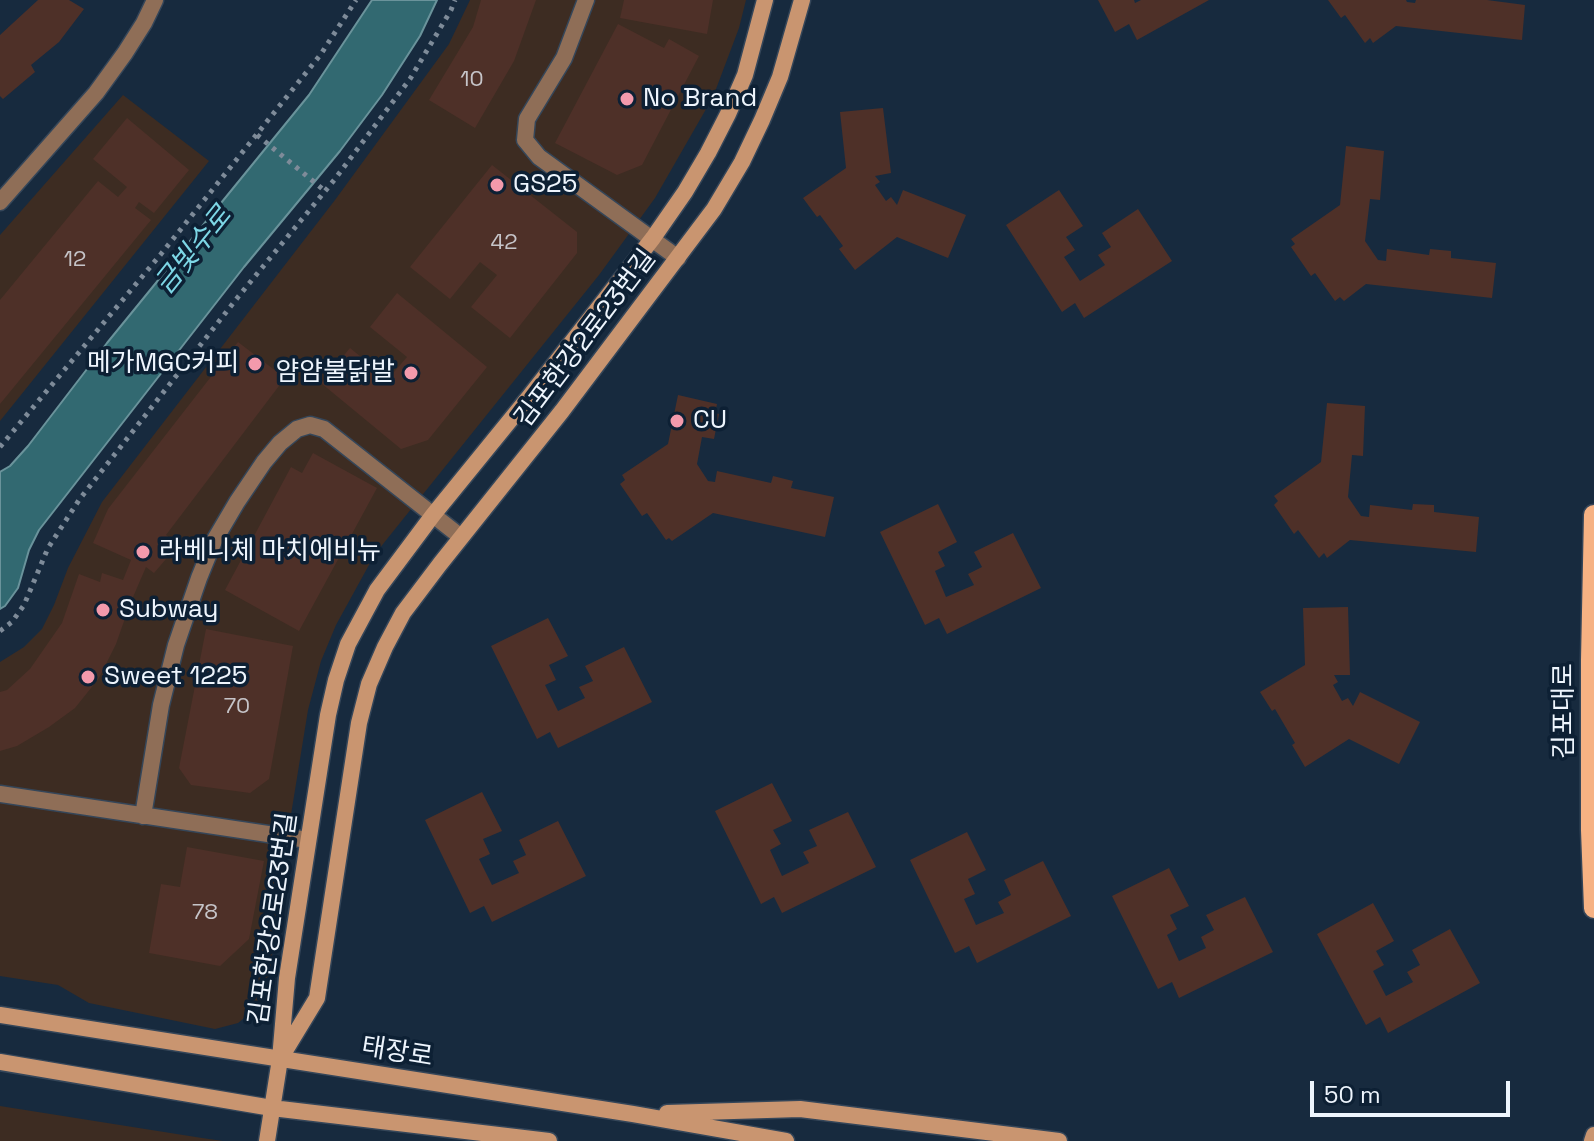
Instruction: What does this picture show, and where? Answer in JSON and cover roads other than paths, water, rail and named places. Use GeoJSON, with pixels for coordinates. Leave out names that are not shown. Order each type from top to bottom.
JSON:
{"type":"FeatureCollection","features":[{"type":"Feature","properties":{"kind":"main road","name":"김포대로"},"geometry":{"type":"LineString","coordinates":[[1594,515],[1591,660],[1594,908]]}},
{"type":"Feature","properties":{"kind":"street"},"geometry":{"type":"LineString","coordinates":[[0,202],[96,93],[125,53],[155,0]]}},
{"type":"Feature","properties":{"kind":"street"},"geometry":{"type":"LineString","coordinates":[[586,0],[564,58],[527,119],[525,140],[539,157],[678,258]]}},
{"type":"Feature","properties":{"kind":"street","name":"김포한강2로23번길"},"geometry":{"type":"LineString","coordinates":[[280,1059],[287,978],[328,715],[348,644],[377,590],[653,238],[685,192],[728,114],[745,75],[765,0]]}},
{"type":"Feature","properties":{"kind":"street","name":"김포한강2로23번길"},"geometry":{"type":"LineString","coordinates":[[280,1059],[317,998],[359,723],[369,684],[385,647],[403,613],[562,411],[714,209],[762,120],[780,77],[802,0]]}},
{"type":"Feature","properties":{"kind":"street"},"geometry":{"type":"LineString","coordinates":[[143,816],[161,705],[176,645],[199,578],[214,541],[237,502],[280,443],[297,429],[310,425],[324,429],[461,537]]}},
{"type":"Feature","properties":{"kind":"street"},"geometry":{"type":"LineString","coordinates":[[0,794],[308,840]]}},
{"type":"Feature","properties":{"kind":"street","name":"태장로"},"geometry":{"type":"LineString","coordinates":[[0,1015],[633,1114],[786,1141]]}},
{"type":"Feature","properties":{"kind":"street"},"geometry":{"type":"LineString","coordinates":[[267,1141],[280,1059]]}},
{"type":"Feature","properties":{"kind":"street"},"geometry":{"type":"LineString","coordinates":[[0,1062],[272,1108],[549,1141]]}},
{"type":"Feature","properties":{"kind":"street"},"geometry":{"type":"LineString","coordinates":[[633,1114],[800,1109],[1059,1141]]}},
{"type":"Feature","properties":{"kind":"street"},"geometry":{"type":"LineString","coordinates":[[1592,1141],[1594,1135]]}},
{"type":"Feature","properties":{"kind":"water","name":"금빛수로"},"geometry":{"type":"Polygon","coordinates":[[[372,0],[437,0],[420,36],[382,95],[340,151],[244,267],[39,530],[29,550],[18,588],[0,609],[0,472],[10,466],[28,446],[107,343],[309,95],[372,0]]]}},
{"type":"Feature","properties":{"kind":"place","name":"No Brand"},"geometry":{"type":"Point","coordinates":[627,99]}},
{"type":"Feature","properties":{"kind":"place","name":"GS25"},"geometry":{"type":"Point","coordinates":[497,185]}},
{"type":"Feature","properties":{"kind":"place","name":"메가MGC커피"},"geometry":{"type":"Point","coordinates":[255,364]}},
{"type":"Feature","properties":{"kind":"place","name":"얌얌불닭발"},"geometry":{"type":"Point","coordinates":[411,373]}},
{"type":"Feature","properties":{"kind":"place","name":"CU"},"geometry":{"type":"Point","coordinates":[677,421]}},
{"type":"Feature","properties":{"kind":"place","name":"라베니체 마치에비뉴"},"geometry":{"type":"Point","coordinates":[143,552]}},
{"type":"Feature","properties":{"kind":"place","name":"Subway"},"geometry":{"type":"Point","coordinates":[103,610]}},
{"type":"Feature","properties":{"kind":"place","name":"Sweet 1225"},"geometry":{"type":"Point","coordinates":[88,677]}}]}
